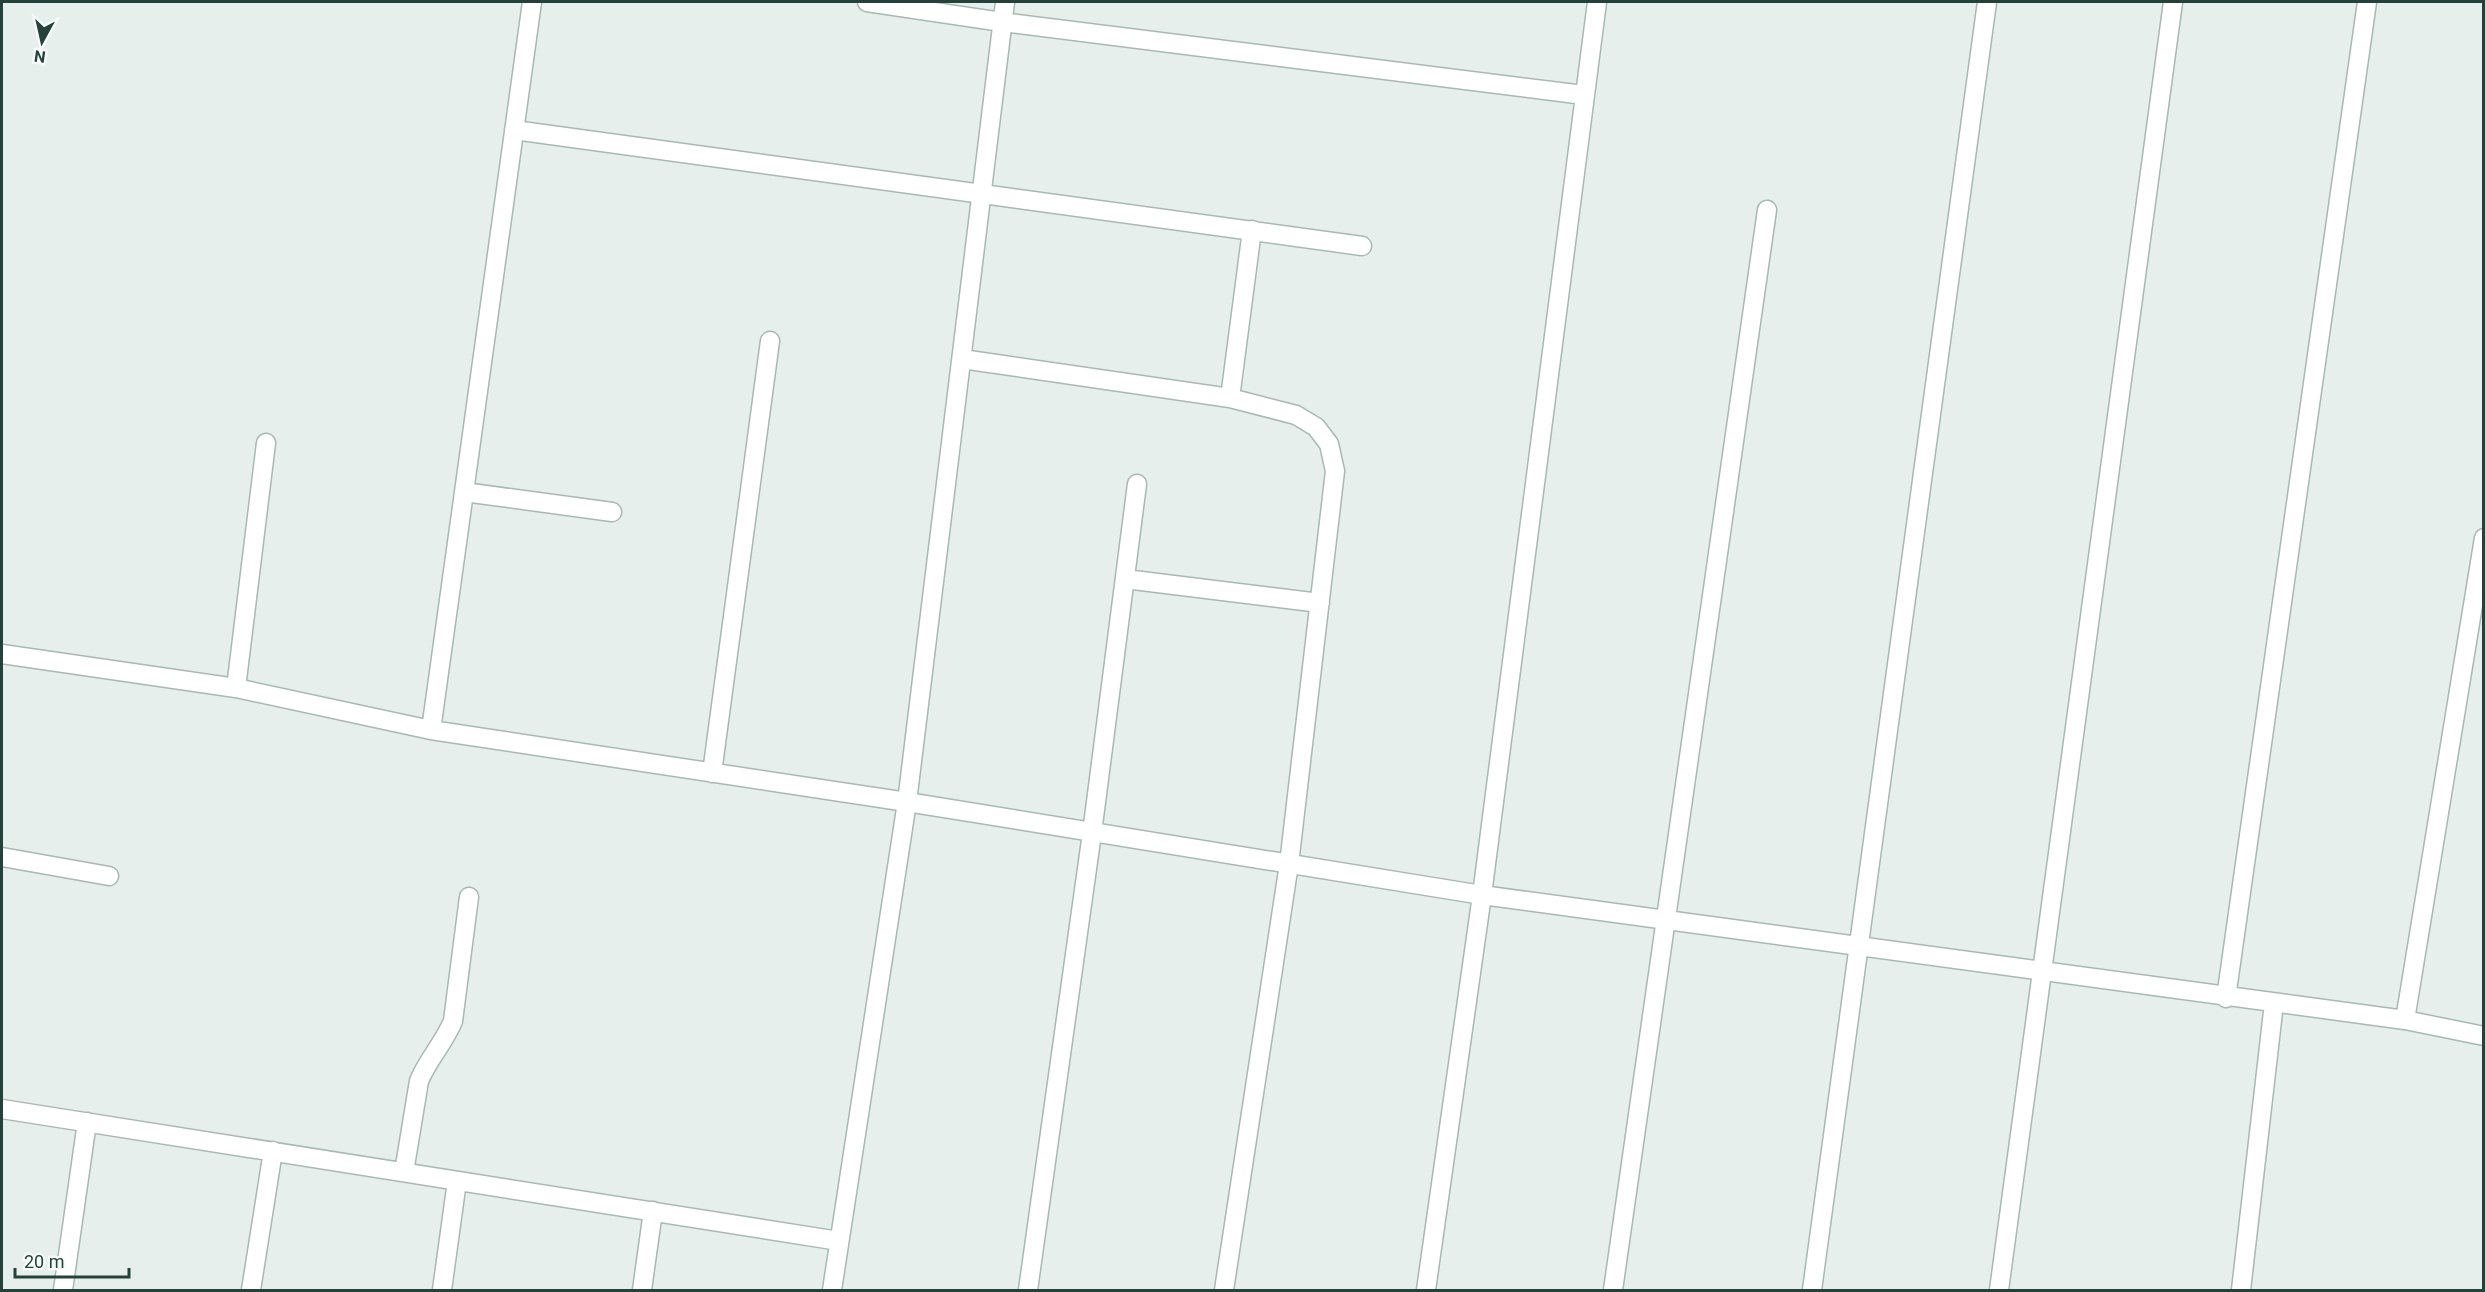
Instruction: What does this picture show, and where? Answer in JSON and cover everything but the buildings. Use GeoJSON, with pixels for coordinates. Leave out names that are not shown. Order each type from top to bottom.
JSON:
{"type":"FeatureCollection","features":[{"type":"Feature","properties":{"kind":"street"},"geometry":{"type":"LineString","coordinates":[[431,730],[532,2]]}},
{"type":"Feature","properties":{"kind":"street"},"geometry":{"type":"LineString","coordinates":[[867,2],[1002,22],[1584,95]]}},
{"type":"Feature","properties":{"kind":"street"},"geometry":{"type":"LineString","coordinates":[[832,1290],[908,802],[1005,2]]}},
{"type":"Feature","properties":{"kind":"street"},"geometry":{"type":"LineString","coordinates":[[1426,1290],[1482,895],[1597,2]]}},
{"type":"Feature","properties":{"kind":"street"},"geometry":{"type":"LineString","coordinates":[[1812,1290],[1987,2]]}},
{"type":"Feature","properties":{"kind":"street"},"geometry":{"type":"LineString","coordinates":[[1999,1290],[2173,2]]}},
{"type":"Feature","properties":{"kind":"street"},"geometry":{"type":"LineString","coordinates":[[2226,998],[2367,2]]}},
{"type":"Feature","properties":{"kind":"street"},"geometry":{"type":"LineString","coordinates":[[514,130],[982,192],[1362,246]]}},
{"type":"Feature","properties":{"kind":"street"},"geometry":{"type":"LineString","coordinates":[[1613,1290],[1767,210]]}},
{"type":"Feature","properties":{"kind":"street"},"geometry":{"type":"LineString","coordinates":[[1230,398],[1252,230]]}},
{"type":"Feature","properties":{"kind":"street"},"geometry":{"type":"LineString","coordinates":[[712,773],[770,341]]}},
{"type":"Feature","properties":{"kind":"street"},"geometry":{"type":"LineString","coordinates":[[962,359],[1230,398],[1296,415],[1316,427],[1329,444],[1335,471],[1289,864],[1224,1290]]}},
{"type":"Feature","properties":{"kind":"street"},"geometry":{"type":"LineString","coordinates":[[236,688],[266,443]]}},
{"type":"Feature","properties":{"kind":"street"},"geometry":{"type":"LineString","coordinates":[[1028,1290],[1092,833],[1137,484]]}},
{"type":"Feature","properties":{"kind":"street"},"geometry":{"type":"LineString","coordinates":[[464,492],[612,512]]}},
{"type":"Feature","properties":{"kind":"street"},"geometry":{"type":"LineString","coordinates":[[2405,1020],[2484,538]]}},
{"type":"Feature","properties":{"kind":"street"},"geometry":{"type":"LineString","coordinates":[[1125,579],[1320,603]]}},
{"type":"Feature","properties":{"kind":"street"},"geometry":{"type":"LineString","coordinates":[[2,654],[236,688],[431,730],[908,802],[1482,895],[2226,998],[2405,1020],[2484,1036]]}},
{"type":"Feature","properties":{"kind":"street"},"geometry":{"type":"LineString","coordinates":[[2,857],[109,876]]}},
{"type":"Feature","properties":{"kind":"street"},"geometry":{"type":"LineString","coordinates":[[404,1172],[419,1080],[425,1067],[445,1040],[453,1021],[469,897]]}},
{"type":"Feature","properties":{"kind":"street"},"geometry":{"type":"LineString","coordinates":[[2241,1290],[2274,1003]]}},
{"type":"Feature","properties":{"kind":"street"},"geometry":{"type":"LineString","coordinates":[[2,1109],[839,1241]]}},
{"type":"Feature","properties":{"kind":"street"},"geometry":{"type":"LineString","coordinates":[[63,1290],[87,1122]]}},
{"type":"Feature","properties":{"kind":"street"},"geometry":{"type":"LineString","coordinates":[[251,1290],[273,1152]]}},
{"type":"Feature","properties":{"kind":"street"},"geometry":{"type":"LineString","coordinates":[[442,1290],[457,1180]]}},
{"type":"Feature","properties":{"kind":"street"},"geometry":{"type":"LineString","coordinates":[[642,1290],[653,1211]]}}]}
